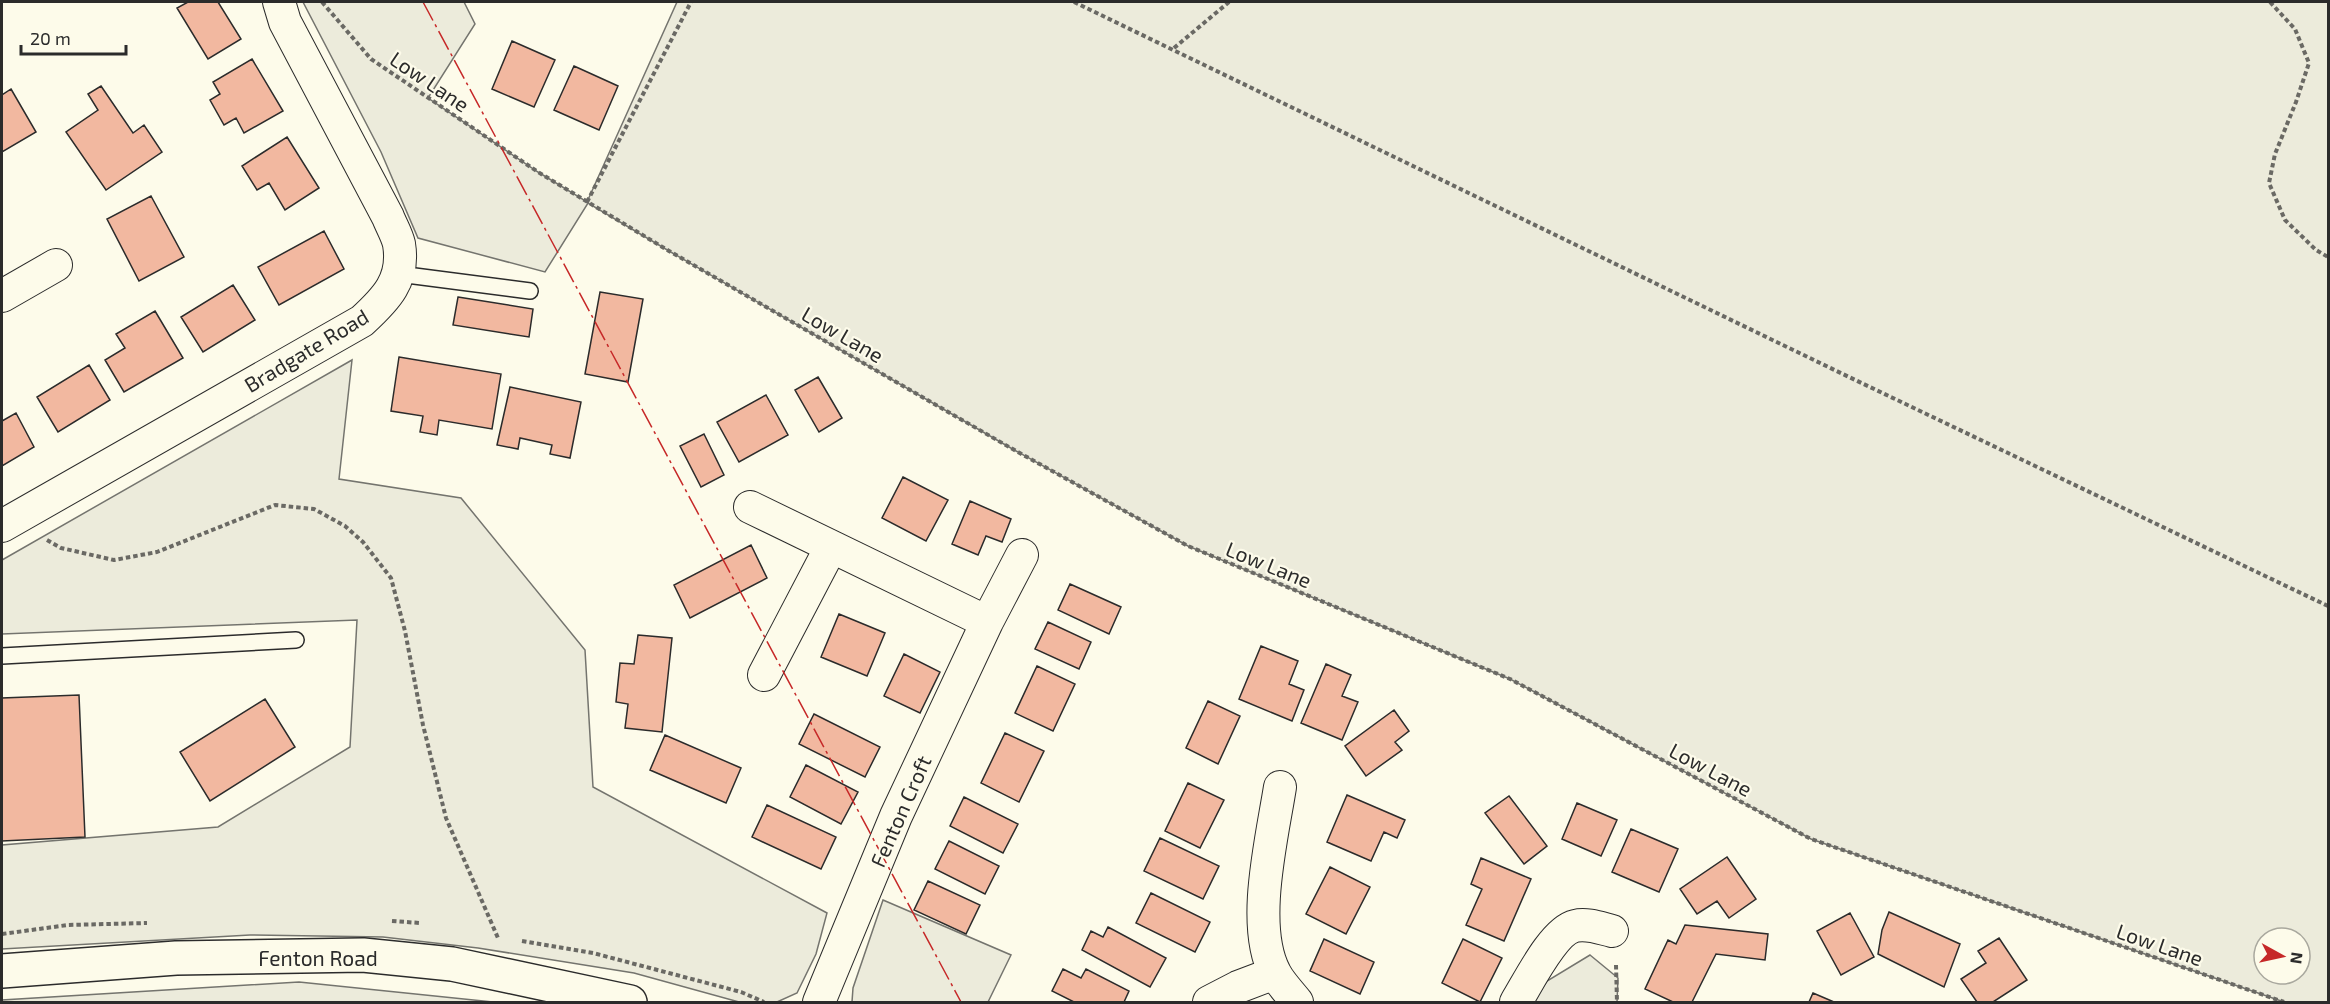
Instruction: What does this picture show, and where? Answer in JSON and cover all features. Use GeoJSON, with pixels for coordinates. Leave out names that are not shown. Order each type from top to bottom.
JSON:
{"type":"FeatureCollection","features":[{"type":"Feature","properties":{"kind":"street"},"geometry":{"type":"LineString","coordinates":[[279,2],[285,22],[388,217],[399,243],[399,274]]}},
{"type":"Feature","properties":{"kind":"street"},"geometry":{"type":"LineString","coordinates":[[2,296],[56,265]]}},
{"type":"Feature","properties":{"kind":"street","name":"Bradgate Road"},"geometry":{"type":"LineString","coordinates":[[7,523],[362,321],[386,298],[399,274]]}},
{"type":"Feature","properties":{"kind":"street"},"geometry":{"type":"LineString","coordinates":[[750,507],[987,622]]}},
{"type":"Feature","properties":{"kind":"street"},"geometry":{"type":"LineString","coordinates":[[764,675],[831,547]]}},
{"type":"Feature","properties":{"kind":"street","name":"Fenton Croft"},"geometry":{"type":"LineString","coordinates":[[819,1002],[896,816],[987,622],[1022,555]]}},
{"type":"Feature","properties":{"kind":"street"},"geometry":{"type":"LineString","coordinates":[[1280,787],[1264,894],[1265,944],[1275,973],[1297,1002]]}},
{"type":"Feature","properties":{"kind":"street"},"geometry":{"type":"LineString","coordinates":[[1516,1002],[1557,936],[1574,926],[1594,926],[1612,931]]}},
{"type":"Feature","properties":{"kind":"street","name":"Fenton Road"},"geometry":{"type":"LineString","coordinates":[[2,971],[176,958],[363,955],[452,964],[630,1002]]}},
{"type":"Feature","properties":{"kind":"street"},"geometry":{"type":"LineString","coordinates":[[1209,1002],[1238,987],[1275,973]]}},
{"type":"Feature","properties":{"kind":"lane"},"geometry":{"type":"LineString","coordinates":[[399,274],[530,291]]}},
{"type":"Feature","properties":{"kind":"lane"},"geometry":{"type":"LineString","coordinates":[[2,656],[296,640]]}},
{"type":"Feature","properties":{"kind":"path","name":"Low Lane"},"geometry":{"type":"LineString","coordinates":[[322,2],[371,59],[538,172],[669,252],[1016,451],[1188,546],[1510,679],[1811,839],[2284,1002]]}},
{"type":"Feature","properties":{"kind":"path"},"geometry":{"type":"LineString","coordinates":[[587,202],[691,2]]}},
{"type":"Feature","properties":{"kind":"path"},"geometry":{"type":"LineString","coordinates":[[1074,2],[1174,48],[1839,372],[2328,606]]}},
{"type":"Feature","properties":{"kind":"path"},"geometry":{"type":"LineString","coordinates":[[1174,48],[1229,2]]}},
{"type":"Feature","properties":{"kind":"path"},"geometry":{"type":"LineString","coordinates":[[2270,2],[2295,29],[2309,63],[2275,154],[2269,183],[2285,219],[2316,250],[2328,257]]}},
{"type":"Feature","properties":{"kind":"path"},"geometry":{"type":"LineString","coordinates":[[7,523],[61,548],[114,560],[157,552],[275,505],[314,509],[345,526],[363,542],[391,578],[405,631],[423,725],[446,818],[516,977]]}},
{"type":"Feature","properties":{"kind":"shaded area"},"geometry":{"type":"Polygon","coordinates":[[[303,2],[464,2],[475,24],[428,98],[587,202],[677,2],[2328,2],[2328,1002],[2284,1002],[1811,839],[1510,679],[1188,546],[1016,451],[588,203],[545,272],[418,238],[381,152],[303,2]]]}},
{"type":"Feature","properties":{"kind":"shaded area"},"geometry":{"type":"Polygon","coordinates":[[[352,360],[339,479],[461,498],[585,650],[593,787],[827,913],[816,954],[797,993],[777,1002],[739,1002],[634,973],[478,948],[383,937],[250,935],[2,949],[2,845],[218,827],[350,747],[357,620],[2,634],[2,560],[352,360]]]}},
{"type":"Feature","properties":{"kind":"shaded area"},"geometry":{"type":"Polygon","coordinates":[[[883,900],[1011,955],[988,1002],[852,1002],[853,988],[883,900]]]}},
{"type":"Feature","properties":{"kind":"shaded area"},"geometry":{"type":"Polygon","coordinates":[[[1590,955],[1618,978],[1617,1002],[1533,1002],[1547,981],[1590,955]]]}},
{"type":"Feature","properties":{"kind":"shaded area"},"geometry":{"type":"Polygon","coordinates":[[[299,982],[493,1002],[2,1002],[2,1000],[299,982]]]}},
{"type":"Feature","properties":{"kind":"building"},"geometry":{"type":"Polygon","coordinates":[[[188,2],[218,2],[241,39],[208,59],[177,8],[188,2]]]}},
{"type":"Feature","properties":{"kind":"building"},"geometry":{"type":"Polygon","coordinates":[[[512,41],[555,60],[534,107],[492,89],[512,41]]]}},
{"type":"Feature","properties":{"kind":"building"},"geometry":{"type":"Polygon","coordinates":[[[252,59],[283,111],[244,133],[236,118],[224,125],[210,100],[220,94],[213,82],[252,59]]]}},
{"type":"Feature","properties":{"kind":"building"},"geometry":{"type":"Polygon","coordinates":[[[574,66],[618,86],[599,130],[554,110],[574,66]]]}},
{"type":"Feature","properties":{"kind":"building"},"geometry":{"type":"Polygon","coordinates":[[[101,86],[133,133],[144,125],[162,152],[106,190],[66,132],[98,110],[88,94],[101,86]]]}},
{"type":"Feature","properties":{"kind":"building"},"geometry":{"type":"Polygon","coordinates":[[[11,89],[36,132],[2,152],[2,95],[11,89]]]}},
{"type":"Feature","properties":{"kind":"building"},"geometry":{"type":"Polygon","coordinates":[[[287,137],[319,188],[285,210],[269,183],[257,190],[242,166],[287,137]]]}},
{"type":"Feature","properties":{"kind":"building"},"geometry":{"type":"Polygon","coordinates":[[[151,196],[184,257],[139,281],[107,219],[151,196]]]}},
{"type":"Feature","properties":{"kind":"building"},"geometry":{"type":"Polygon","coordinates":[[[324,231],[344,269],[279,305],[258,267],[324,231]]]}},
{"type":"Feature","properties":{"kind":"building"},"geometry":{"type":"Polygon","coordinates":[[[233,285],[255,320],[203,352],[181,317],[233,285]]]}},
{"type":"Feature","properties":{"kind":"building"},"geometry":{"type":"Polygon","coordinates":[[[600,292],[643,299],[628,382],[585,374],[600,292]]]}},
{"type":"Feature","properties":{"kind":"building"},"geometry":{"type":"Polygon","coordinates":[[[458,297],[533,309],[529,337],[453,325],[458,297]]]}},
{"type":"Feature","properties":{"kind":"building"},"geometry":{"type":"Polygon","coordinates":[[[155,311],[183,358],[124,392],[105,360],[125,348],[116,334],[155,311]]]}},
{"type":"Feature","properties":{"kind":"building"},"geometry":{"type":"Polygon","coordinates":[[[399,357],[501,374],[492,429],[439,420],[437,435],[420,432],[423,416],[391,411],[399,357]]]}},
{"type":"Feature","properties":{"kind":"building"},"geometry":{"type":"Polygon","coordinates":[[[89,365],[110,400],[58,432],[37,397],[89,365]]]}},
{"type":"Feature","properties":{"kind":"building"},"geometry":{"type":"Polygon","coordinates":[[[818,377],[842,418],[819,432],[795,390],[818,377]]]}},
{"type":"Feature","properties":{"kind":"building"},"geometry":{"type":"Polygon","coordinates":[[[510,387],[581,402],[570,458],[550,454],[552,445],[520,438],[518,449],[497,445],[510,387]]]}},
{"type":"Feature","properties":{"kind":"building"},"geometry":{"type":"Polygon","coordinates":[[[766,395],[788,435],[739,462],[717,422],[766,395]]]}},
{"type":"Feature","properties":{"kind":"building"},"geometry":{"type":"Polygon","coordinates":[[[16,413],[34,447],[2,466],[2,421],[16,413]]]}},
{"type":"Feature","properties":{"kind":"building"},"geometry":{"type":"Polygon","coordinates":[[[704,434],[724,475],[701,487],[680,446],[704,434]]]}},
{"type":"Feature","properties":{"kind":"building"},"geometry":{"type":"Polygon","coordinates":[[[903,477],[948,500],[926,541],[882,518],[903,477]]]}},
{"type":"Feature","properties":{"kind":"building"},"geometry":{"type":"Polygon","coordinates":[[[970,501],[1011,519],[1002,542],[986,536],[978,555],[952,544],[970,501]]]}},
{"type":"Feature","properties":{"kind":"building"},"geometry":{"type":"Polygon","coordinates":[[[751,545],[767,578],[690,618],[674,585],[751,545]]]}},
{"type":"Feature","properties":{"kind":"building"},"geometry":{"type":"Polygon","coordinates":[[[1070,584],[1121,607],[1109,634],[1058,610],[1070,584]]]}},
{"type":"Feature","properties":{"kind":"building"},"geometry":{"type":"Polygon","coordinates":[[[839,614],[885,633],[867,676],[821,657],[839,614]]]}},
{"type":"Feature","properties":{"kind":"building"},"geometry":{"type":"Polygon","coordinates":[[[1048,622],[1091,642],[1079,669],[1035,649],[1048,622]]]}},
{"type":"Feature","properties":{"kind":"building"},"geometry":{"type":"Polygon","coordinates":[[[638,635],[672,638],[662,732],[625,728],[628,704],[616,702],[620,663],[634,664],[638,635]]]}},
{"type":"Feature","properties":{"kind":"building"},"geometry":{"type":"Polygon","coordinates":[[[1261,646],[1298,661],[1289,684],[1304,690],[1292,721],[1239,699],[1261,646]]]}},
{"type":"Feature","properties":{"kind":"building"},"geometry":{"type":"Polygon","coordinates":[[[904,654],[940,672],[920,713],[884,696],[904,654]]]}},
{"type":"Feature","properties":{"kind":"building"},"geometry":{"type":"Polygon","coordinates":[[[1326,664],[1351,675],[1342,696],[1358,702],[1342,740],[1301,723],[1326,664]]]}},
{"type":"Feature","properties":{"kind":"building"},"geometry":{"type":"Polygon","coordinates":[[[1037,666],[1075,684],[1053,731],[1015,713],[1037,666]]]}},
{"type":"Feature","properties":{"kind":"building"},"geometry":{"type":"Polygon","coordinates":[[[79,695],[85,837],[2,841],[2,698],[79,695]]]}},
{"type":"Feature","properties":{"kind":"building"},"geometry":{"type":"Polygon","coordinates":[[[265,699],[295,747],[210,801],[180,752],[265,699]]]}},
{"type":"Feature","properties":{"kind":"building"},"geometry":{"type":"Polygon","coordinates":[[[1208,701],[1240,716],[1218,764],[1186,748],[1208,701]]]}},
{"type":"Feature","properties":{"kind":"building"},"geometry":{"type":"Polygon","coordinates":[[[1394,710],[1409,731],[1395,742],[1402,750],[1366,776],[1345,746],[1394,710]]]}},
{"type":"Feature","properties":{"kind":"building"},"geometry":{"type":"Polygon","coordinates":[[[814,714],[880,747],[865,777],[799,744],[814,714]]]}},
{"type":"Feature","properties":{"kind":"building"},"geometry":{"type":"Polygon","coordinates":[[[1005,733],[1044,751],[1019,802],[981,783],[1005,733]]]}},
{"type":"Feature","properties":{"kind":"building"},"geometry":{"type":"Polygon","coordinates":[[[665,735],[741,768],[726,803],[650,770],[665,735]]]}},
{"type":"Feature","properties":{"kind":"building"},"geometry":{"type":"Polygon","coordinates":[[[806,765],[858,792],[841,824],[790,797],[806,765]]]}},
{"type":"Feature","properties":{"kind":"building"},"geometry":{"type":"Polygon","coordinates":[[[1188,783],[1224,800],[1200,848],[1165,831],[1188,783]]]}},
{"type":"Feature","properties":{"kind":"building"},"geometry":{"type":"Polygon","coordinates":[[[1347,795],[1405,820],[1397,838],[1384,832],[1371,861],[1327,842],[1347,795]]]}},
{"type":"Feature","properties":{"kind":"building"},"geometry":{"type":"Polygon","coordinates":[[[1509,796],[1547,846],[1524,864],[1485,813],[1509,796]]]}},
{"type":"Feature","properties":{"kind":"building"},"geometry":{"type":"Polygon","coordinates":[[[964,797],[1018,824],[1003,853],[950,826],[964,797]]]}},
{"type":"Feature","properties":{"kind":"building"},"geometry":{"type":"Polygon","coordinates":[[[1577,803],[1617,820],[1601,856],[1562,839],[1577,803]]]}},
{"type":"Feature","properties":{"kind":"building"},"geometry":{"type":"Polygon","coordinates":[[[767,805],[836,837],[821,869],[752,837],[767,805]]]}},
{"type":"Feature","properties":{"kind":"building"},"geometry":{"type":"Polygon","coordinates":[[[1631,829],[1678,849],[1659,892],[1612,872],[1631,829]]]}},
{"type":"Feature","properties":{"kind":"building"},"geometry":{"type":"Polygon","coordinates":[[[1160,838],[1219,866],[1203,899],[1144,871],[1160,838]]]}},
{"type":"Feature","properties":{"kind":"building"},"geometry":{"type":"Polygon","coordinates":[[[949,841],[999,866],[985,894],[935,869],[949,841]]]}},
{"type":"Feature","properties":{"kind":"building"},"geometry":{"type":"Polygon","coordinates":[[[1727,857],[1756,899],[1729,918],[1717,901],[1697,914],[1680,889],[1727,857]]]}},
{"type":"Feature","properties":{"kind":"building"},"geometry":{"type":"Polygon","coordinates":[[[1481,858],[1531,879],[1504,941],[1466,925],[1482,889],[1471,884],[1481,858]]]}},
{"type":"Feature","properties":{"kind":"building"},"geometry":{"type":"Polygon","coordinates":[[[1330,867],[1370,887],[1346,934],[1306,914],[1330,867]]]}},
{"type":"Feature","properties":{"kind":"building"},"geometry":{"type":"Polygon","coordinates":[[[928,881],[980,905],[966,934],[914,910],[928,881]]]}},
{"type":"Feature","properties":{"kind":"building"},"geometry":{"type":"Polygon","coordinates":[[[1151,893],[1210,922],[1195,952],[1136,923],[1151,893]]]}},
{"type":"Feature","properties":{"kind":"building"},"geometry":{"type":"Polygon","coordinates":[[[1889,912],[1960,944],[1944,987],[1878,954],[1882,930],[1889,912]]]}},
{"type":"Feature","properties":{"kind":"building"},"geometry":{"type":"Polygon","coordinates":[[[1850,913],[1874,957],[1841,975],[1817,931],[1850,913]]]}},
{"type":"Feature","properties":{"kind":"building"},"geometry":{"type":"Polygon","coordinates":[[[1685,925],[1768,934],[1765,960],[1716,954],[1692,1002],[1673,1002],[1645,989],[1668,940],[1676,944],[1685,925]]]}},
{"type":"Feature","properties":{"kind":"building"},"geometry":{"type":"Polygon","coordinates":[[[1108,927],[1166,958],[1150,987],[1082,950],[1091,931],[1103,937],[1108,927]]]}},
{"type":"Feature","properties":{"kind":"building"},"geometry":{"type":"Polygon","coordinates":[[[1999,938],[2027,980],[1993,1002],[1977,1002],[1961,979],[1986,963],[1978,951],[1999,938]]]}},
{"type":"Feature","properties":{"kind":"building"},"geometry":{"type":"Polygon","coordinates":[[[1324,939],[1374,962],[1360,994],[1310,971],[1324,939]]]}},
{"type":"Feature","properties":{"kind":"building"},"geometry":{"type":"Polygon","coordinates":[[[1463,939],[1502,958],[1480,1002],[1442,983],[1463,939]]]}},
{"type":"Feature","properties":{"kind":"building"},"geometry":{"type":"Polygon","coordinates":[[[1063,969],[1081,978],[1086,969],[1129,991],[1124,1002],[1074,1002],[1052,991],[1063,969]]]}},
{"type":"Feature","properties":{"kind":"building"},"geometry":{"type":"Polygon","coordinates":[[[1813,993],[1834,1002],[1809,1002],[1813,993]]]}},
{"type":"Feature","properties":{"kind":"power"},"geometry":{"type":"LineString","coordinates":[[423,2],[961,1002]]}}]}
